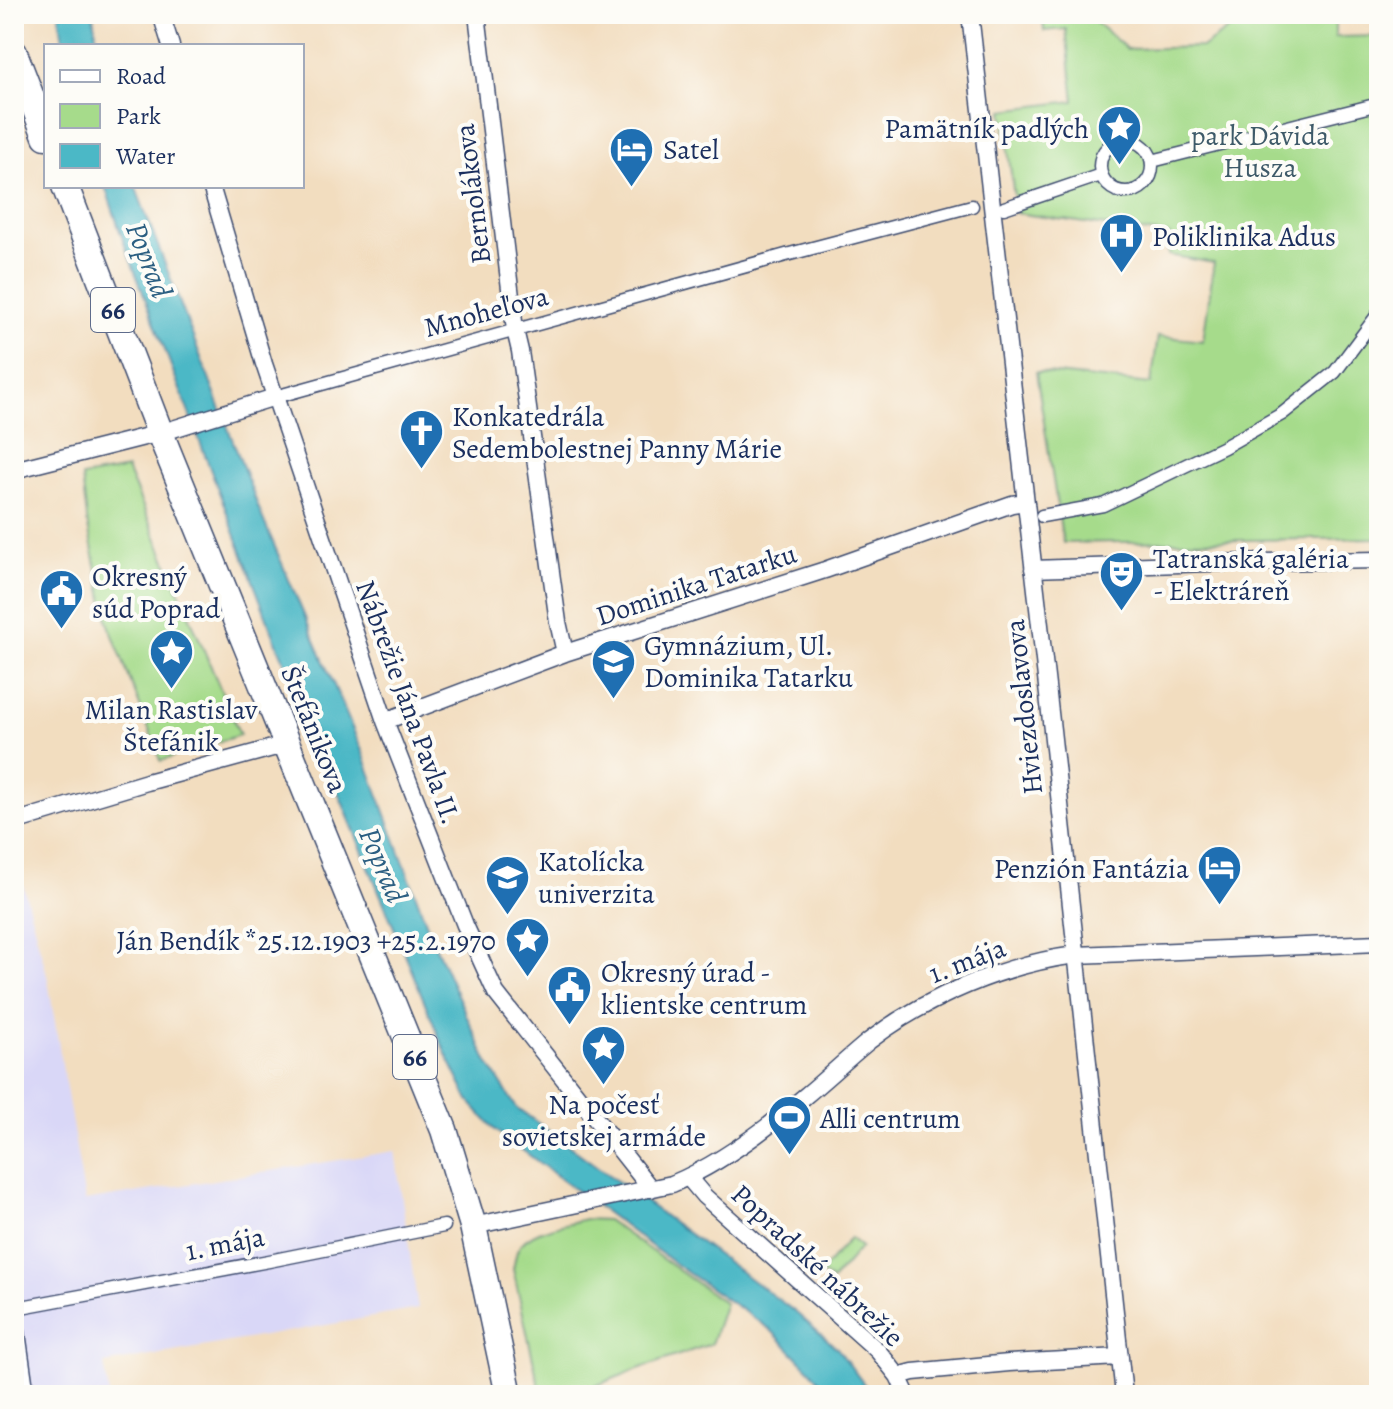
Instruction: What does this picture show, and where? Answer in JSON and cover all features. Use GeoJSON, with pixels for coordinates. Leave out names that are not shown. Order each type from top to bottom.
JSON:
{"type":"FeatureCollection","features":[{"type":"Feature","properties":{"kind":"main road"},"geometry":{"type":"LineString","coordinates":[[14,53],[44,131]]}},
{"type":"Feature","properties":{"kind":"main road","name":"Štefánikova"},"geometry":{"type":"LineString","coordinates":[[66,188],[172,430],[287,744],[444,1130],[473,1226],[509,1395]]}},
{"type":"Feature","properties":{"kind":"street"},"geometry":{"type":"LineString","coordinates":[[161,14],[170,44]]}},
{"type":"Feature","properties":{"kind":"street","name":"Bernolákova"},"geometry":{"type":"LineString","coordinates":[[477,14],[515,330],[565,653]]}},
{"type":"Feature","properties":{"kind":"street","name":"Hviezdoslavova"},"geometry":{"type":"LineString","coordinates":[[970,14],[1124,1395]]}},
{"type":"Feature","properties":{"kind":"street"},"geometry":{"type":"LineString","coordinates":[[1152,161],[1379,104]]}},
{"type":"Feature","properties":{"kind":"street"},"geometry":{"type":"LineString","coordinates":[[1119,141],[1144,146],[1152,161],[1153,169],[1147,184],[1133,192],[1110,188],[1101,175],[1102,155],[1119,141]]}},
{"type":"Feature","properties":{"kind":"street"},"geometry":{"type":"LineString","coordinates":[[1004,208],[1101,175]]}},
{"type":"Feature","properties":{"kind":"street","name":"Nábrežie Jána Pavla II."},"geometry":{"type":"LineString","coordinates":[[212,188],[275,397],[385,721],[465,925],[496,993],[651,1189]]}},
{"type":"Feature","properties":{"kind":"street","name":"Mnoheľova"},"geometry":{"type":"LineString","coordinates":[[14,470],[172,430],[275,397],[972,206]]}},
{"type":"Feature","properties":{"kind":"street"},"geometry":{"type":"LineString","coordinates":[[1042,516],[1103,505],[1224,447],[1282,414],[1335,372],[1379,313]]}},
{"type":"Feature","properties":{"kind":"street","name":"Dominika Tatarku"},"geometry":{"type":"LineString","coordinates":[[385,721],[565,653],[1025,502]]}},
{"type":"Feature","properties":{"kind":"street"},"geometry":{"type":"LineString","coordinates":[[1033,569],[1379,560]]}},
{"type":"Feature","properties":{"kind":"street"},"geometry":{"type":"LineString","coordinates":[[14,822],[287,744]]}},
{"type":"Feature","properties":{"kind":"street","name":"1. mája"},"geometry":{"type":"LineString","coordinates":[[473,1226],[651,1189],[688,1177],[776,1120],[870,1041],[925,1005],[1024,966],[1076,955],[1379,943]]}},
{"type":"Feature","properties":{"kind":"street","name":"Popradské nábrežie"},"geometry":{"type":"LineString","coordinates":[[688,1177],[704,1196],[878,1351],[898,1376],[907,1395]]}},
{"type":"Feature","properties":{"kind":"street","name":"1. mája"},"geometry":{"type":"LineString","coordinates":[[15,1303],[269,1261],[444,1226]]}},
{"type":"Feature","properties":{"kind":"street"},"geometry":{"type":"LineString","coordinates":[[15,1303],[17,1342],[28,1395]]}},
{"type":"Feature","properties":{"kind":"street"},"geometry":{"type":"LineString","coordinates":[[898,1376],[1009,1363],[1120,1357]]}},
{"type":"Feature","properties":{"kind":"shaded area"},"geometry":{"type":"Polygon","coordinates":[[[14,851],[47,975],[85,1201],[395,1151],[418,1309],[104,1364],[109,1395],[14,1395],[14,851]]]}},
{"type":"Feature","properties":{"kind":"green space","name":"park Dávida Husza"},"geometry":{"type":"Polygon","coordinates":[[[1043,14],[1086,14],[1127,49],[1203,47],[1250,14],[1335,14],[1335,37],[1379,36],[1379,538],[1063,543],[1036,372],[1151,384],[1158,336],[1203,341],[1214,263],[1168,255],[1170,235],[1016,213],[1003,110],[1074,101],[1066,29],[1044,31],[1043,14]]]}},
{"type":"Feature","properties":{"kind":"green space"},"geometry":{"type":"Polygon","coordinates":[[[127,469],[240,735],[161,761],[108,622],[88,527],[82,477],[127,469]]]}},
{"type":"Feature","properties":{"kind":"green space"},"geometry":{"type":"Polygon","coordinates":[[[585,1219],[607,1220],[725,1303],[711,1344],[572,1395],[541,1395],[513,1269],[516,1254],[523,1242],[538,1232],[585,1219]]]}},
{"type":"Feature","properties":{"kind":"green space"},"geometry":{"type":"Polygon","coordinates":[[[850,1238],[861,1247],[832,1281],[821,1272],[850,1238]]]}},
{"type":"Feature","properties":{"kind":"water"},"geometry":{"type":"Polygon","coordinates":[[[59,14],[93,14],[98,44],[64,44],[59,14]]]}},
{"type":"Feature","properties":{"kind":"water","name":"Poprad"},"geometry":{"type":"Polygon","coordinates":[[[106,188],[136,188],[263,519],[363,753],[433,941],[487,1061],[516,1107],[794,1311],[837,1348],[872,1395],[830,1395],[771,1330],[678,1266],[494,1129],[469,1101],[446,1054],[275,639],[106,188]]]}},
{"type":"Feature","properties":{"kind":"place","name":"Pamätník padlých"},"geometry":{"type":"Point","coordinates":[1120,167]}},
{"type":"Feature","properties":{"kind":"place","name":"Satel"},"geometry":{"type":"Point","coordinates":[632,188]}},
{"type":"Feature","properties":{"kind":"place","name":"Poliklinika Adus"},"geometry":{"type":"Point","coordinates":[1121,275]}},
{"type":"Feature","properties":{"kind":"place","name":"Konkatedrála Sedembolestnej Panny Márie"},"geometry":{"type":"Point","coordinates":[421,471]}},
{"type":"Feature","properties":{"kind":"place","name":"Tatranská galéria - Elektráreň"},"geometry":{"type":"Point","coordinates":[1122,613]}},
{"type":"Feature","properties":{"kind":"place","name":"Okresný súd Poprad"},"geometry":{"type":"Point","coordinates":[61,631]}},
{"type":"Feature","properties":{"kind":"place","name":"Milan Rastislav Štefánik"},"geometry":{"type":"Point","coordinates":[171,691]}},
{"type":"Feature","properties":{"kind":"place","name":"Gymnázium, Ul. Dominika Tatarku"},"geometry":{"type":"Point","coordinates":[613,700]}},
{"type":"Feature","properties":{"kind":"place","name":"Penzión Fantázia"},"geometry":{"type":"Point","coordinates":[1220,907]}},
{"type":"Feature","properties":{"kind":"place","name":"Katolícka univerzita"},"geometry":{"type":"Point","coordinates":[507,916]}},
{"type":"Feature","properties":{"kind":"place","name":"Ján Bendík *25.12.1903 +25.2.1970"},"geometry":{"type":"Point","coordinates":[527,979]}},
{"type":"Feature","properties":{"kind":"place","name":"Okresný úrad - klientske centrum"},"geometry":{"type":"Point","coordinates":[570,1027]}},
{"type":"Feature","properties":{"kind":"place","name":"Na počesť sovietskej armáde"},"geometry":{"type":"Point","coordinates":[604,1086]}},
{"type":"Feature","properties":{"kind":"place","name":"Alli centrum"},"geometry":{"type":"Point","coordinates":[789,1157]}}]}
